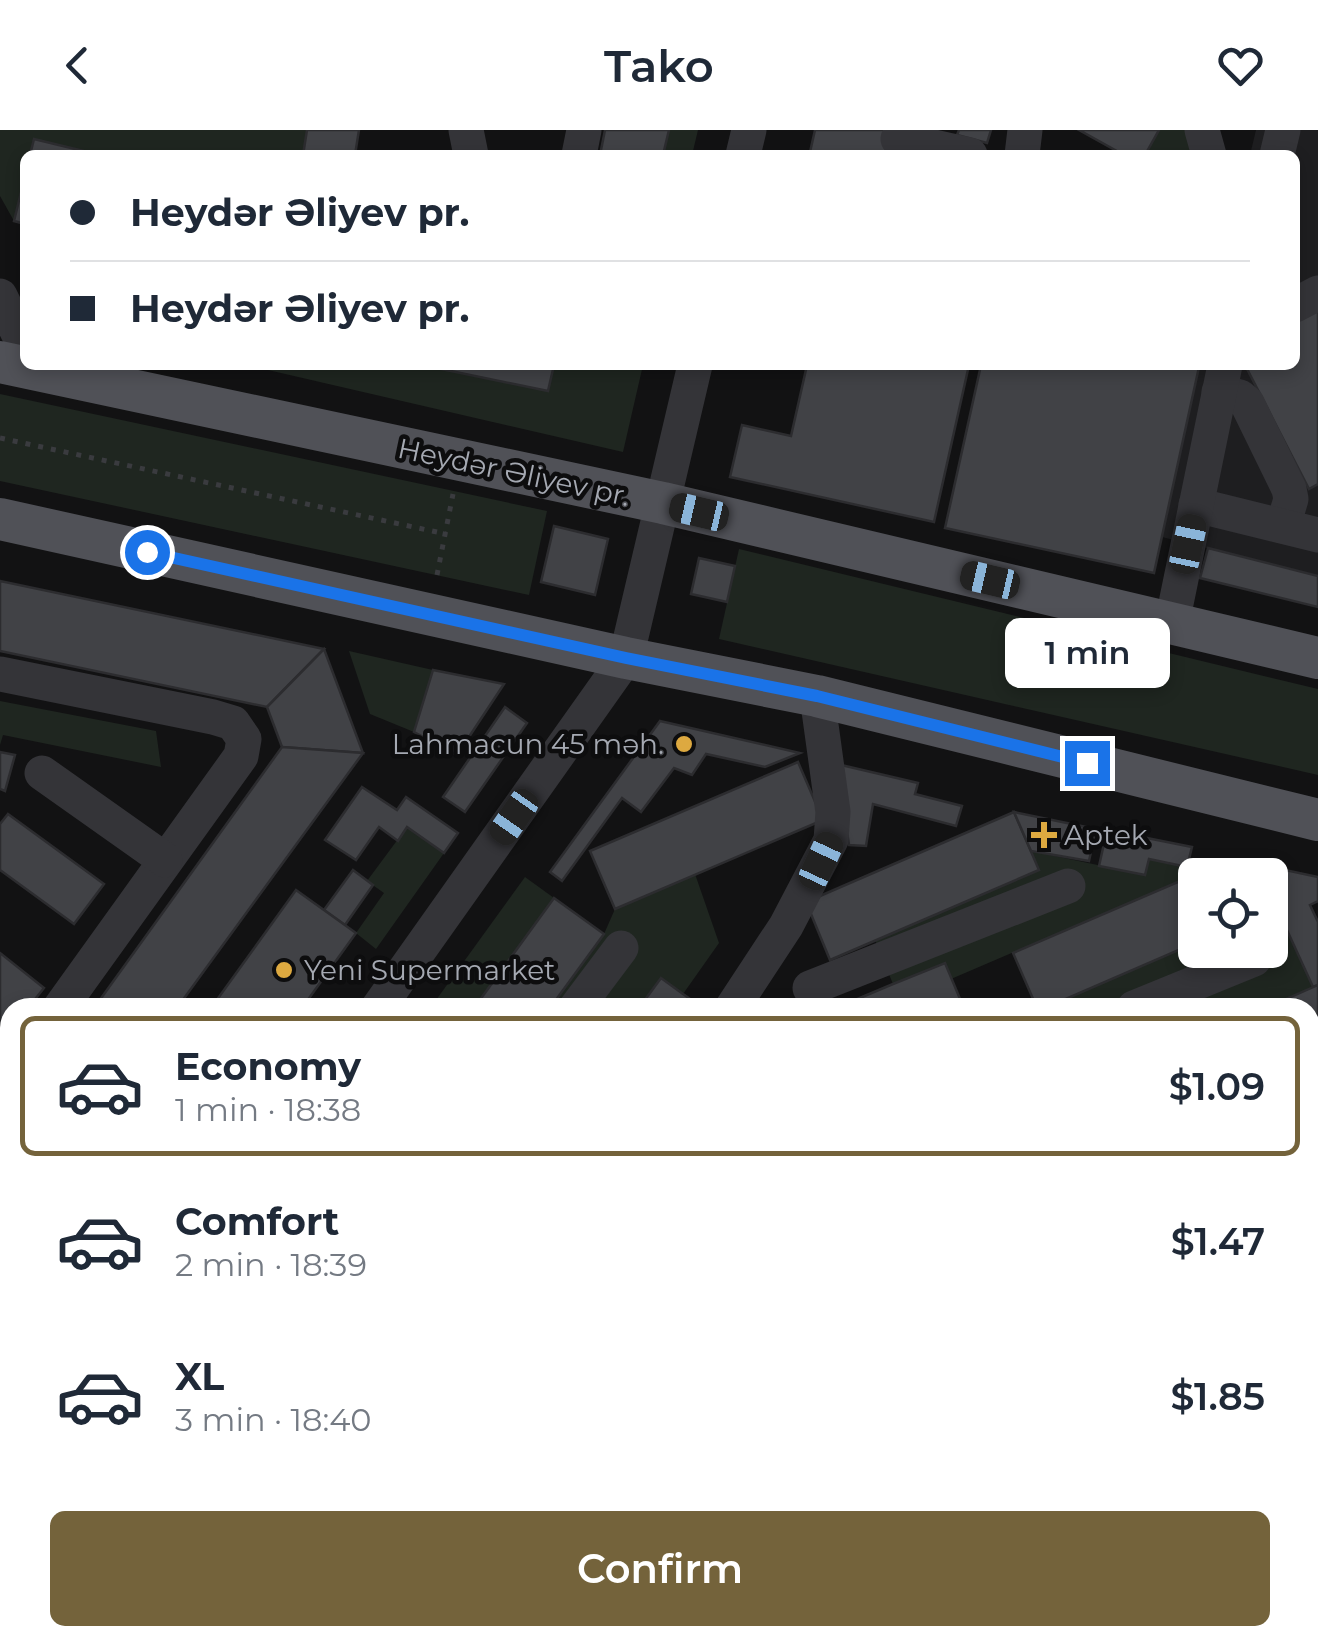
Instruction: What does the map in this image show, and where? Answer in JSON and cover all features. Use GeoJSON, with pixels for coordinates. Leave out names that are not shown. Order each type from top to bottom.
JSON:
{"type":"FeatureCollection","features":[{"type":"Feature","properties":{"kind":"main road","name":"Heydər Əliyev pr."},"geometry":{"type":"LineString","coordinates":[[64,370],[662,503],[1318,658]]}},
{"type":"Feature","properties":{"kind":"main road"},"geometry":{"type":"LineString","coordinates":[[0,520],[626,658],[817,696],[1318,820]]}},
{"type":"Feature","properties":{"kind":"street"},"geometry":{"type":"LineString","coordinates":[[897,141],[944,150]]}},
{"type":"Feature","properties":{"kind":"street"},"geometry":{"type":"LineString","coordinates":[[1,300],[20,350]]}},
{"type":"Feature","properties":{"kind":"street"},"geometry":{"type":"LineString","coordinates":[[385,998],[626,658],[694,370]]}},
{"type":"Feature","properties":{"kind":"street"},"geometry":{"type":"LineString","coordinates":[[1172,623],[1222,379]]}},
{"type":"Feature","properties":{"kind":"street"},"geometry":{"type":"LineString","coordinates":[[1222,379],[1246,403],[1289,489],[1292,499],[1282,526]]}},
{"type":"Feature","properties":{"kind":"street"},"geometry":{"type":"LineString","coordinates":[[1196,504],[1318,535]]}},
{"type":"Feature","properties":{"kind":"street"},"geometry":{"type":"LineString","coordinates":[[0,674],[233,723],[244,739],[242,756],[67,998]]}},
{"type":"Feature","properties":{"kind":"street"},"geometry":{"type":"LineString","coordinates":[[739,998],[786,926],[831,840],[833,812],[817,696]]}},
{"type":"Feature","properties":{"kind":"street"},"geometry":{"type":"LineString","coordinates":[[42,773],[165,860]]}},
{"type":"Feature","properties":{"kind":"street"},"geometry":{"type":"LineString","coordinates":[[786,926],[814,998],[1068,886]]}},
{"type":"Feature","properties":{"kind":"street"},"geometry":{"type":"LineString","coordinates":[[584,998],[621,948]]}},
{"type":"Feature","properties":{"kind":"street"},"geometry":{"type":"LineString","coordinates":[[1185,998],[1210,993],[1242,968]]}},
{"type":"Feature","properties":{"kind":"path"},"geometry":{"type":"LineString","coordinates":[[0,438],[446,534]]}},
{"type":"Feature","properties":{"kind":"path"},"geometry":{"type":"LineString","coordinates":[[438,575],[454,491]]}},
{"type":"Feature","properties":{"kind":"shaded area"},"geometry":{"type":"Polygon","coordinates":[[[0,130],[307,130],[304,150],[80,150],[34,139],[31,150],[20,150],[20,196],[14,221],[0,196],[0,130]]]}},
{"type":"Feature","properties":{"kind":"shaded area"},"geometry":{"type":"Polygon","coordinates":[[[669,130],[698,130],[693,150],[664,150],[669,130]]]}},
{"type":"Feature","properties":{"kind":"shaded area"},"geometry":{"type":"Polygon","coordinates":[[[1159,130],[1191,130],[1198,150],[1148,150],[1159,130]]]}},
{"type":"Feature","properties":{"kind":"shaded area"},"geometry":{"type":"Polygon","coordinates":[[[1256,130],[1318,130],[1318,576],[1162,537],[1199,370],[1300,370],[1300,150],[1251,150],[1256,130]]]}},
{"type":"Feature","properties":{"kind":"shaded area"},"geometry":{"type":"Polygon","coordinates":[[[268,370],[446,370],[548,391],[553,370],[642,370],[623,452],[268,370]]]}},
{"type":"Feature","properties":{"kind":"shaded area"},"geometry":{"type":"Polygon","coordinates":[[[0,394],[547,511],[529,595],[0,481],[0,394]]]}},
{"type":"Feature","properties":{"kind":"shaded area"},"geometry":{"type":"Polygon","coordinates":[[[739,549],[1318,689],[1318,775],[719,639],[739,549]]]}},
{"type":"Feature","properties":{"kind":"shaded area"},"geometry":{"type":"Polygon","coordinates":[[[349,651],[433,670],[414,732],[370,714],[349,651]]]}},
{"type":"Feature","properties":{"kind":"shaded area"},"geometry":{"type":"Polygon","coordinates":[[[0,701],[156,731],[161,767],[3,735],[0,745],[0,701]]]}},
{"type":"Feature","properties":{"kind":"shaded area"},"geometry":{"type":"Polygon","coordinates":[[[407,827],[444,853],[376,949],[356,933],[384,893],[367,881],[407,827]]]}},
{"type":"Feature","properties":{"kind":"shaded area"},"geometry":{"type":"Polygon","coordinates":[[[1031,851],[1145,875],[1149,859],[1178,865],[1178,882],[951,979],[893,984],[875,940],[1031,851]]]}},
{"type":"Feature","properties":{"kind":"shaded area"},"geometry":{"type":"Polygon","coordinates":[[[695,874],[719,943],[683,994],[661,978],[646,998],[557,998],[604,934],[615,909],[695,874]]]}},
{"type":"Feature","properties":{"kind":"shaded area"},"geometry":{"type":"Polygon","coordinates":[[[525,877],[554,898],[481,998],[438,998],[525,877]]]}},
{"type":"Feature","properties":{"kind":"shaded area"},"geometry":{"type":"Polygon","coordinates":[[[1288,931],[1313,987],[1287,998],[1068,998],[1178,950],[1178,968],[1288,968],[1288,931]]]}},
{"type":"Feature","properties":{"kind":"building"},"geometry":{"type":"Polygon","coordinates":[[[307,130],[359,130],[356,150],[304,150],[307,130]]]}},
{"type":"Feature","properties":{"kind":"building"},"geometry":{"type":"Polygon","coordinates":[[[605,130],[669,130],[664,150],[601,150],[605,130]]]}},
{"type":"Feature","properties":{"kind":"building"},"geometry":{"type":"Polygon","coordinates":[[[815,130],[892,130],[888,150],[810,150],[815,130]]]}},
{"type":"Feature","properties":{"kind":"building"},"geometry":{"type":"Polygon","coordinates":[[[959,130],[991,130],[987,143],[957,135],[959,130]]]}},
{"type":"Feature","properties":{"kind":"building"},"geometry":{"type":"Polygon","coordinates":[[[1079,130],[1159,130],[1148,150],[1115,150],[1079,130]]]}},
{"type":"Feature","properties":{"kind":"building"},"geometry":{"type":"Polygon","coordinates":[[[34,139],[79,150],[31,150],[34,139]]]}},
{"type":"Feature","properties":{"kind":"building"},"geometry":{"type":"Polygon","coordinates":[[[20,196],[20,223],[14,221],[20,196]]]}},
{"type":"Feature","properties":{"kind":"building"},"geometry":{"type":"Polygon","coordinates":[[[1318,306],[1318,484],[1309,489],[1248,370],[1300,370],[1300,315],[1318,306]]]}},
{"type":"Feature","properties":{"kind":"building"},"geometry":{"type":"Polygon","coordinates":[[[446,370],[553,370],[548,391],[446,370]]]}},
{"type":"Feature","properties":{"kind":"building"},"geometry":{"type":"Polygon","coordinates":[[[806,370],[968,370],[934,522],[730,477],[742,425],[791,436],[806,370]]]}},
{"type":"Feature","properties":{"kind":"building"},"geometry":{"type":"Polygon","coordinates":[[[980,370],[1198,370],[1154,573],[945,528],[980,370]]]}},
{"type":"Feature","properties":{"kind":"building"},"geometry":{"type":"Polygon","coordinates":[[[554,526],[608,539],[595,595],[541,582],[554,526]]]}},
{"type":"Feature","properties":{"kind":"building"},"geometry":{"type":"Polygon","coordinates":[[[1208,548],[1318,576],[1318,607],[1200,578],[1208,548]]]}},
{"type":"Feature","properties":{"kind":"building"},"geometry":{"type":"Polygon","coordinates":[[[699,558],[735,566],[727,602],[691,594],[699,558]]]}},
{"type":"Feature","properties":{"kind":"building"},"geometry":{"type":"Polygon","coordinates":[[[0,581],[324,649],[267,707],[0,651],[0,581]]]}},
{"type":"Feature","properties":{"kind":"building"},"geometry":{"type":"Polygon","coordinates":[[[324,649],[363,753],[282,747],[267,707],[324,649]]]}},
{"type":"Feature","properties":{"kind":"building"},"geometry":{"type":"Polygon","coordinates":[[[433,670],[504,684],[457,755],[414,732],[433,670]]]}},
{"type":"Feature","properties":{"kind":"building"},"geometry":{"type":"Polygon","coordinates":[[[505,707],[527,723],[465,812],[443,797],[505,707]]]}},
{"type":"Feature","properties":{"kind":"building"},"geometry":{"type":"Polygon","coordinates":[[[660,721],[800,753],[765,767],[706,754],[692,775],[674,768],[641,812],[622,798],[562,881],[550,872],[660,721]]]}},
{"type":"Feature","properties":{"kind":"building"},"geometry":{"type":"Polygon","coordinates":[[[282,747],[363,753],[184,998],[101,998],[282,747]]]}},
{"type":"Feature","properties":{"kind":"building"},"geometry":{"type":"Polygon","coordinates":[[[0,752],[15,755],[5,791],[0,789],[0,752]]]}},
{"type":"Feature","properties":{"kind":"building"},"geometry":{"type":"Polygon","coordinates":[[[798,762],[823,820],[615,909],[590,851],[798,762]]]}},
{"type":"Feature","properties":{"kind":"building"},"geometry":{"type":"Polygon","coordinates":[[[837,764],[918,783],[915,794],[962,806],[956,826],[873,804],[866,846],[849,845],[837,764]]]}},
{"type":"Feature","properties":{"kind":"building"},"geometry":{"type":"Polygon","coordinates":[[[362,787],[397,810],[406,797],[458,833],[444,853],[407,827],[398,841],[379,827],[356,860],[325,840],[362,787]]]}},
{"type":"Feature","properties":{"kind":"building"},"geometry":{"type":"Polygon","coordinates":[[[1014,812],[1039,870],[830,960],[806,902],[1014,812]]]}},
{"type":"Feature","properties":{"kind":"building"},"geometry":{"type":"Polygon","coordinates":[[[1014,812],[1096,829],[1089,861],[1031,851],[1014,812]]]}},
{"type":"Feature","properties":{"kind":"building"},"geometry":{"type":"Polygon","coordinates":[[[8,814],[104,884],[74,924],[0,870],[0,824],[8,814]]]}},
{"type":"Feature","properties":{"kind":"building"},"geometry":{"type":"Polygon","coordinates":[[[1107,830],[1192,847],[1189,858],[1178,858],[1178,865],[1149,859],[1145,875],[1099,866],[1107,830]]]}},
{"type":"Feature","properties":{"kind":"building"},"geometry":{"type":"Polygon","coordinates":[[[353,870],[373,885],[345,925],[324,910],[353,870]]]}},
{"type":"Feature","properties":{"kind":"building"},"geometry":{"type":"Polygon","coordinates":[[[1288,871],[1318,877],[1318,901],[1310,905],[1318,922],[1318,985],[1313,987],[1288,932],[1288,871]]]}},
{"type":"Feature","properties":{"kind":"building"},"geometry":{"type":"Polygon","coordinates":[[[1178,882],[1178,950],[1068,998],[1033,998],[1013,953],[1178,882]]]}},
{"type":"Feature","properties":{"kind":"building","name":"Yeni Supermarket"},"geometry":{"type":"Polygon","coordinates":[[[296,890],[356,933],[309,998],[218,998],[296,890]]]}},
{"type":"Feature","properties":{"kind":"building"},"geometry":{"type":"Polygon","coordinates":[[[554,898],[604,934],[557,998],[481,998],[554,898]]]}},
{"type":"Feature","properties":{"kind":"building"},"geometry":{"type":"Polygon","coordinates":[[[0,953],[44,988],[36,998],[0,998],[0,953]]]}},
{"type":"Feature","properties":{"kind":"building"},"geometry":{"type":"Polygon","coordinates":[[[945,963],[960,998],[860,998],[945,963]]]}},
{"type":"Feature","properties":{"kind":"building"},"geometry":{"type":"Polygon","coordinates":[[[661,978],[689,998],[646,998],[661,978]]]}},
{"type":"Feature","properties":{"kind":"building"},"geometry":{"type":"Polygon","coordinates":[[[1318,985],[1318,998],[1289,998],[1318,985]]]}},
{"type":"Feature","properties":{"kind":"place","name":"Lahmacun 45 mәh."},"geometry":{"type":"Point","coordinates":[684,744]}},
{"type":"Feature","properties":{"kind":"place","name":"Aptek"},"geometry":{"type":"Point","coordinates":[1044,835]}},
{"type":"Feature","properties":{"kind":"place","name":"Yeni Supermarket"},"geometry":{"type":"Point","coordinates":[284,970]}},
{"type":"Feature","properties":{"kind":"route"},"geometry":{"type":"LineString","coordinates":[[147,552],[817,696],[1087,763]]}}]}
